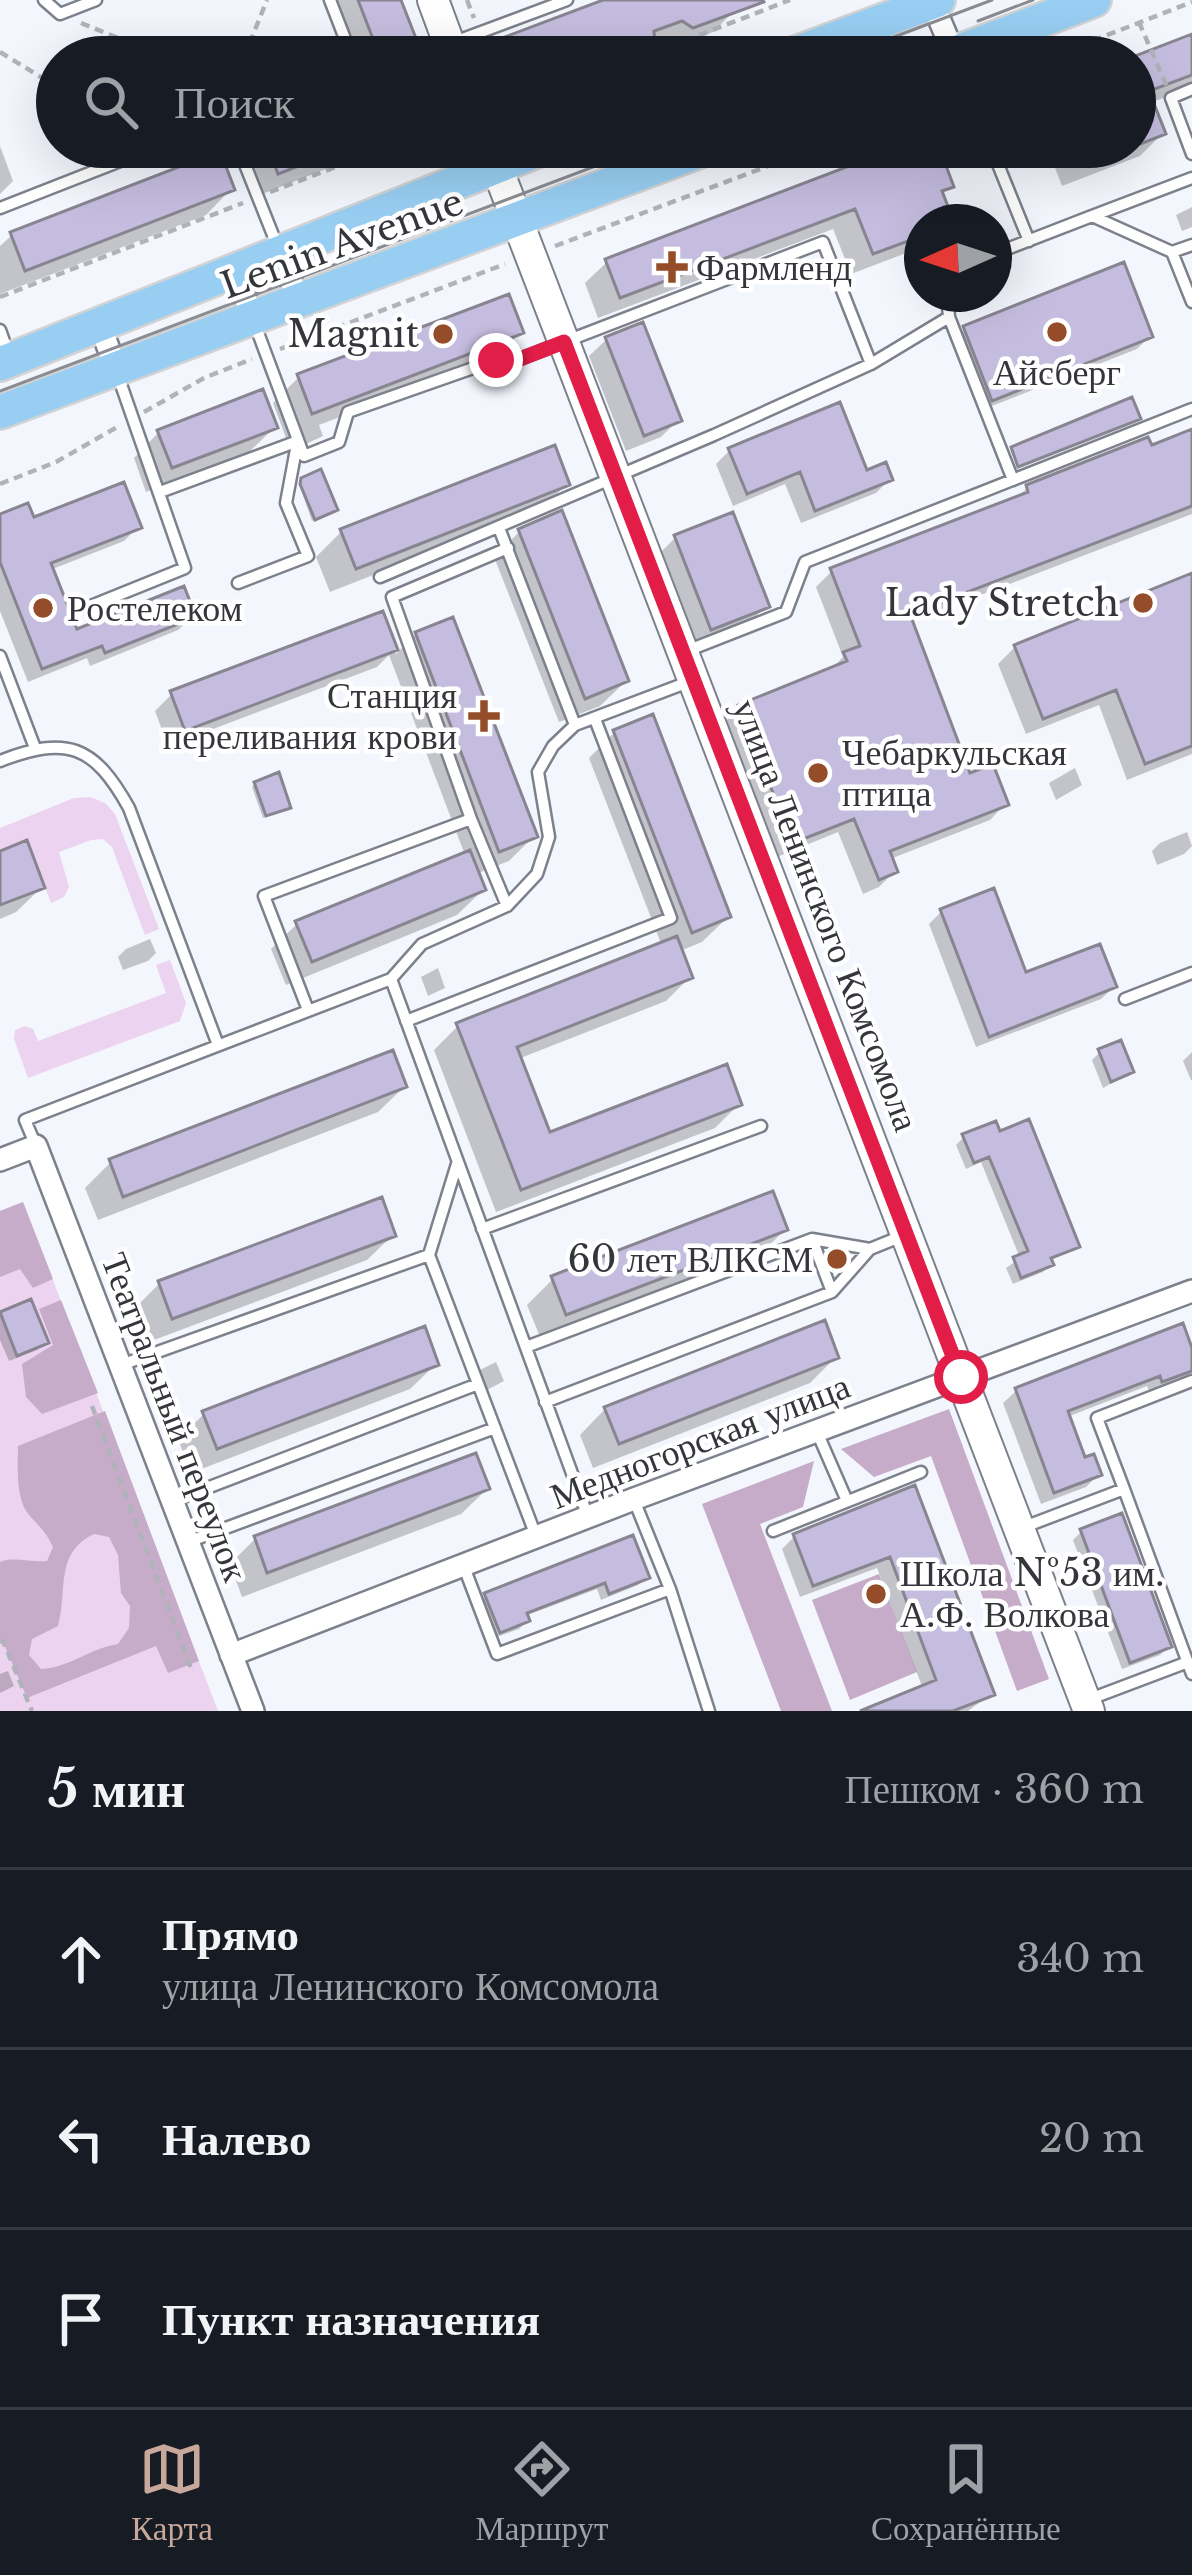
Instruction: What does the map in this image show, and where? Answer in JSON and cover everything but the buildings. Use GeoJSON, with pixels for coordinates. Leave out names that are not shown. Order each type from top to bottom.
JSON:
{"type":"FeatureCollection","features":[{"type":"Feature","properties":{"kind":"main road"},"geometry":{"type":"LineString","coordinates":[[1003,36],[1094,0]]}},
{"type":"Feature","properties":{"kind":"main road"},"geometry":{"type":"LineString","coordinates":[[842,36],[935,1]]}},
{"type":"Feature","properties":{"kind":"main road","name":"Lenin Avenue"},"geometry":{"type":"LineString","coordinates":[[4,352],[100,325],[280,252],[466,168]]}},
{"type":"Feature","properties":{"kind":"main road","name":"Lenin Avenue"},"geometry":{"type":"LineString","coordinates":[[12,408],[654,168]]}},
{"type":"Feature","properties":{"kind":"street"},"geometry":{"type":"LineString","coordinates":[[433,0],[446,36]]}},
{"type":"Feature","properties":{"kind":"street"},"geometry":{"type":"LineString","coordinates":[[935,1],[946,36]]}},
{"type":"Feature","properties":{"kind":"street","name":"улица Ленинского Комсомола"},"geometry":{"type":"LineString","coordinates":[[498,168],[1087,1706]]}},
{"type":"Feature","properties":{"kind":"street"},"geometry":{"type":"LineString","coordinates":[[280,252],[299,302]]}},
{"type":"Feature","properties":{"kind":"street"},"geometry":{"type":"LineString","coordinates":[[235,270],[253,319]]}},
{"type":"Feature","properties":{"kind":"street"},"geometry":{"type":"LineString","coordinates":[[100,325],[116,370]]}},
{"type":"Feature","properties":{"kind":"street"},"geometry":{"type":"LineString","coordinates":[[4,352],[12,408]]}},
{"type":"Feature","properties":{"kind":"street"},"geometry":{"type":"LineString","coordinates":[[0,1160],[36,1146]]}},
{"type":"Feature","properties":{"kind":"street","name":"Театральный переулок"},"geometry":{"type":"LineString","coordinates":[[36,1146],[253,1711]]}},
{"type":"Feature","properties":{"kind":"street","name":"Медногорская улица"},"geometry":{"type":"LineString","coordinates":[[231,1655],[1192,1291]]}},
{"type":"Feature","properties":{"kind":"lane"},"geometry":{"type":"LineString","coordinates":[[44,0],[60,14],[96,0]]}},
{"type":"Feature","properties":{"kind":"lane"},"geometry":{"type":"LineString","coordinates":[[330,0],[344,36]]}},
{"type":"Feature","properties":{"kind":"lane"},"geometry":{"type":"LineString","coordinates":[[486,36],[567,0]]}},
{"type":"Feature","properties":{"kind":"lane"},"geometry":{"type":"LineString","coordinates":[[1192,89],[1171,98],[1192,154]]}},
{"type":"Feature","properties":{"kind":"lane"},"geometry":{"type":"LineString","coordinates":[[0,208],[103,168]]}},
{"type":"Feature","properties":{"kind":"lane"},"geometry":{"type":"LineString","coordinates":[[246,168],[280,252]]}},
{"type":"Feature","properties":{"kind":"lane"},"geometry":{"type":"LineString","coordinates":[[999,168],[1029,241]]}},
{"type":"Feature","properties":{"kind":"lane"},"geometry":{"type":"LineString","coordinates":[[1012,247],[1192,178]]}},
{"type":"Feature","properties":{"kind":"lane"},"geometry":{"type":"LineString","coordinates":[[1092,216],[1172,252],[1192,302]]}},
{"type":"Feature","properties":{"kind":"lane"},"geometry":{"type":"LineString","coordinates":[[253,319],[304,456],[339,442],[348,412],[496,360],[507,364],[823,242],[871,364]]}},
{"type":"Feature","properties":{"kind":"lane"},"geometry":{"type":"LineString","coordinates":[[1172,252],[1192,244]]}},
{"type":"Feature","properties":{"kind":"lane"},"geometry":{"type":"LineString","coordinates":[[949,312],[1013,480]]}},
{"type":"Feature","properties":{"kind":"lane"},"geometry":{"type":"LineString","coordinates":[[380,577],[871,364],[949,317]]}},
{"type":"Feature","properties":{"kind":"lane"},"geometry":{"type":"LineString","coordinates":[[86,608],[184,568],[116,370]]}},
{"type":"Feature","properties":{"kind":"lane"},"geometry":{"type":"LineString","coordinates":[[36,1146],[25,1120],[391,979],[422,944],[506,906],[537,874],[549,837],[538,772],[553,746],[575,725],[596,718],[786,612],[805,562],[1192,409]]}},
{"type":"Feature","properties":{"kind":"lane"},"geometry":{"type":"LineString","coordinates":[[160,492],[298,441]]}},
{"type":"Feature","properties":{"kind":"lane"},"geometry":{"type":"LineString","coordinates":[[238,583],[308,556],[286,503],[298,441]]}},
{"type":"Feature","properties":{"kind":"lane"},"geometry":{"type":"LineString","coordinates":[[499,528],[575,725]]}},
{"type":"Feature","properties":{"kind":"lane"},"geometry":{"type":"LineString","coordinates":[[506,906],[392,597],[508,548]]}},
{"type":"Feature","properties":{"kind":"lane"},"geometry":{"type":"LineString","coordinates":[[0,656],[35,748]]}},
{"type":"Feature","properties":{"kind":"lane"},"geometry":{"type":"LineString","coordinates":[[406,1022],[671,918],[596,718]]}},
{"type":"Feature","properties":{"kind":"lane"},"geometry":{"type":"LineString","coordinates":[[0,761],[35,748],[74,749],[109,772],[129,808],[218,1045]]}},
{"type":"Feature","properties":{"kind":"lane"},"geometry":{"type":"LineString","coordinates":[[308,1010],[264,896],[471,819]]}},
{"type":"Feature","properties":{"kind":"lane"},"geometry":{"type":"LineString","coordinates":[[1125,999],[1192,973]]}},
{"type":"Feature","properties":{"kind":"lane"},"geometry":{"type":"LineString","coordinates":[[391,979],[588,1517]]}},
{"type":"Feature","properties":{"kind":"lane"},"geometry":{"type":"LineString","coordinates":[[482,1229],[761,1126]]}},
{"type":"Feature","properties":{"kind":"lane"},"geometry":{"type":"LineString","coordinates":[[458,1162],[429,1256],[537,1539]]}},
{"type":"Feature","properties":{"kind":"lane"},"geometry":{"type":"LineString","coordinates":[[545,1402],[832,1292],[870,1249],[907,1234]]}},
{"type":"Feature","properties":{"kind":"lane"},"geometry":{"type":"LineString","coordinates":[[526,1348],[812,1239],[870,1249]]}},
{"type":"Feature","properties":{"kind":"lane"},"geometry":{"type":"LineString","coordinates":[[812,1239],[832,1292]]}},
{"type":"Feature","properties":{"kind":"lane"},"geometry":{"type":"LineString","coordinates":[[120,1365],[429,1256]]}},
{"type":"Feature","properties":{"kind":"lane"},"geometry":{"type":"LineString","coordinates":[[1087,1706],[1190,1668],[1097,1418],[1192,1381]]}},
{"type":"Feature","properties":{"kind":"lane"},"geometry":{"type":"LineString","coordinates":[[172,1501],[478,1384]]}},
{"type":"Feature","properties":{"kind":"lane"},"geometry":{"type":"LineString","coordinates":[[188,1542],[495,1428]]}},
{"type":"Feature","properties":{"kind":"lane"},"geometry":{"type":"LineString","coordinates":[[818,1432],[847,1501]]}},
{"type":"Feature","properties":{"kind":"lane"},"geometry":{"type":"LineString","coordinates":[[773,1531],[920,1472]]}},
{"type":"Feature","properties":{"kind":"lane"},"geometry":{"type":"LineString","coordinates":[[1019,1529],[1124,1489]]}},
{"type":"Feature","properties":{"kind":"lane"},"geometry":{"type":"LineString","coordinates":[[634,1499],[710,1711]]}},
{"type":"Feature","properties":{"kind":"lane"},"geometry":{"type":"LineString","coordinates":[[464,1567],[497,1654],[670,1589]]}},
{"type":"Feature","properties":{"kind":"path"},"geometry":{"type":"LineString","coordinates":[[252,36],[267,0]]}},
{"type":"Feature","properties":{"kind":"path"},"geometry":{"type":"LineString","coordinates":[[697,36],[790,0]]}},
{"type":"Feature","properties":{"kind":"path"},"geometry":{"type":"LineString","coordinates":[[1104,36],[1192,2]]}},
{"type":"Feature","properties":{"kind":"path"},"geometry":{"type":"LineString","coordinates":[[60,14],[113,36]]}},
{"type":"Feature","properties":{"kind":"path"},"geometry":{"type":"LineString","coordinates":[[1139,22],[1145,36]]}},
{"type":"Feature","properties":{"kind":"path"},"geometry":{"type":"LineString","coordinates":[[0,52],[36,75]]}},
{"type":"Feature","properties":{"kind":"path"},"geometry":{"type":"LineString","coordinates":[[1156,62],[1171,98]]}},
{"type":"Feature","properties":{"kind":"path"},"geometry":{"type":"LineString","coordinates":[[0,297],[333,168]]}},
{"type":"Feature","properties":{"kind":"path"},"geometry":{"type":"LineString","coordinates":[[0,484],[56,462],[204,378],[763,168]]}},
{"type":"Feature","properties":{"kind":"path"},"geometry":{"type":"LineString","coordinates":[[92,1406],[192,1671]]}},
{"type":"Feature","properties":{"kind":"path"},"geometry":{"type":"LineString","coordinates":[[0,1642],[32,1711]]}},
{"type":"Feature","properties":{"kind":"shaded area"},"geometry":{"type":"Polygon","coordinates":[[[90,797],[115,814],[159,929],[145,935],[112,847],[103,839],[59,852],[69,887],[64,897],[51,903],[28,841],[0,851],[0,828],[74,798],[90,797]]]}},
{"type":"Feature","properties":{"kind":"shaded area"},"geometry":{"type":"Polygon","coordinates":[[[170,960],[186,1003],[180,1021],[28,1078],[15,1030],[33,1029],[38,1041],[166,993],[156,965],[170,960]]]}},
{"type":"Feature","properties":{"kind":"shaded area"},"geometry":{"type":"Polygon","coordinates":[[[23,1202],[218,1711],[0,1711],[0,1211],[23,1202]]]}},
{"type":"Feature","properties":{"kind":"shaded area"},"geometry":{"type":"Polygon","coordinates":[[[23,1202],[53,1279],[33,1288],[20,1269],[0,1277],[0,1211],[23,1202]]]}},
{"type":"Feature","properties":{"kind":"shaded area"},"geometry":{"type":"Polygon","coordinates":[[[61,1300],[98,1393],[42,1414],[26,1397],[22,1364],[53,1345],[39,1309],[61,1300]]]}},
{"type":"Feature","properties":{"kind":"shaded area"},"geometry":{"type":"Polygon","coordinates":[[[949,1409],[1049,1679],[1017,1691],[931,1456],[874,1477],[841,1449],[949,1409]]]}},
{"type":"Feature","properties":{"kind":"shaded area"},"geometry":{"type":"Polygon","coordinates":[[[105,1411],[199,1661],[168,1673],[156,1646],[27,1698],[0,1642],[0,1562],[47,1561],[53,1547],[21,1500],[18,1446],[105,1411]],[[94,1534],[73,1551],[58,1626],[32,1639],[29,1655],[41,1669],[118,1644],[129,1628],[130,1606],[121,1593],[118,1555],[109,1537],[94,1534]]]}},
{"type":"Feature","properties":{"kind":"shaded area"},"geometry":{"type":"Polygon","coordinates":[[[814,1461],[803,1507],[760,1524],[832,1711],[781,1711],[702,1504],[814,1461]]]}},
{"type":"Feature","properties":{"kind":"shaded area"},"geometry":{"type":"Polygon","coordinates":[[[879,1574],[917,1672],[850,1700],[812,1600],[879,1574]]]}},
{"type":"Feature","properties":{"kind":"tram line"},"geometry":{"type":"LineString","coordinates":[[897,36],[992,0]]}},
{"type":"Feature","properties":{"kind":"tram line"},"geometry":{"type":"LineString","coordinates":[[978,21],[1033,0]]}},
{"type":"Feature","properties":{"kind":"tram line"},"geometry":{"type":"LineString","coordinates":[[0,391],[590,168]]}},
{"type":"Feature","properties":{"kind":"place","name":"Фармленд"},"geometry":{"type":"Point","coordinates":[672,267]}},
{"type":"Feature","properties":{"kind":"place","name":"Айсберг"},"geometry":{"type":"Point","coordinates":[1057,332]}},
{"type":"Feature","properties":{"kind":"place","name":"Magnit"},"geometry":{"type":"Point","coordinates":[443,334]}},
{"type":"Feature","properties":{"kind":"place","name":"Lady Stretch"},"geometry":{"type":"Point","coordinates":[1143,603]}},
{"type":"Feature","properties":{"kind":"place","name":"Ростелеком"},"geometry":{"type":"Point","coordinates":[43,608]}},
{"type":"Feature","properties":{"kind":"place","name":"Станция переливания крови"},"geometry":{"type":"Point","coordinates":[484,716]}},
{"type":"Feature","properties":{"kind":"place","name":"Чебаркульская птица"},"geometry":{"type":"Point","coordinates":[818,773]}},
{"type":"Feature","properties":{"kind":"place","name":"60 лет ВЛКСМ"},"geometry":{"type":"Point","coordinates":[837,1259]}},
{"type":"Feature","properties":{"kind":"place","name":"Школа №53 им. А.Ф. Волкова"},"geometry":{"type":"Point","coordinates":[876,1594]}},
{"type":"Feature","properties":{"kind":"route"},"geometry":{"type":"LineString","coordinates":[[496,360],[507,364],[564,342],[961,1377]]}}]}
